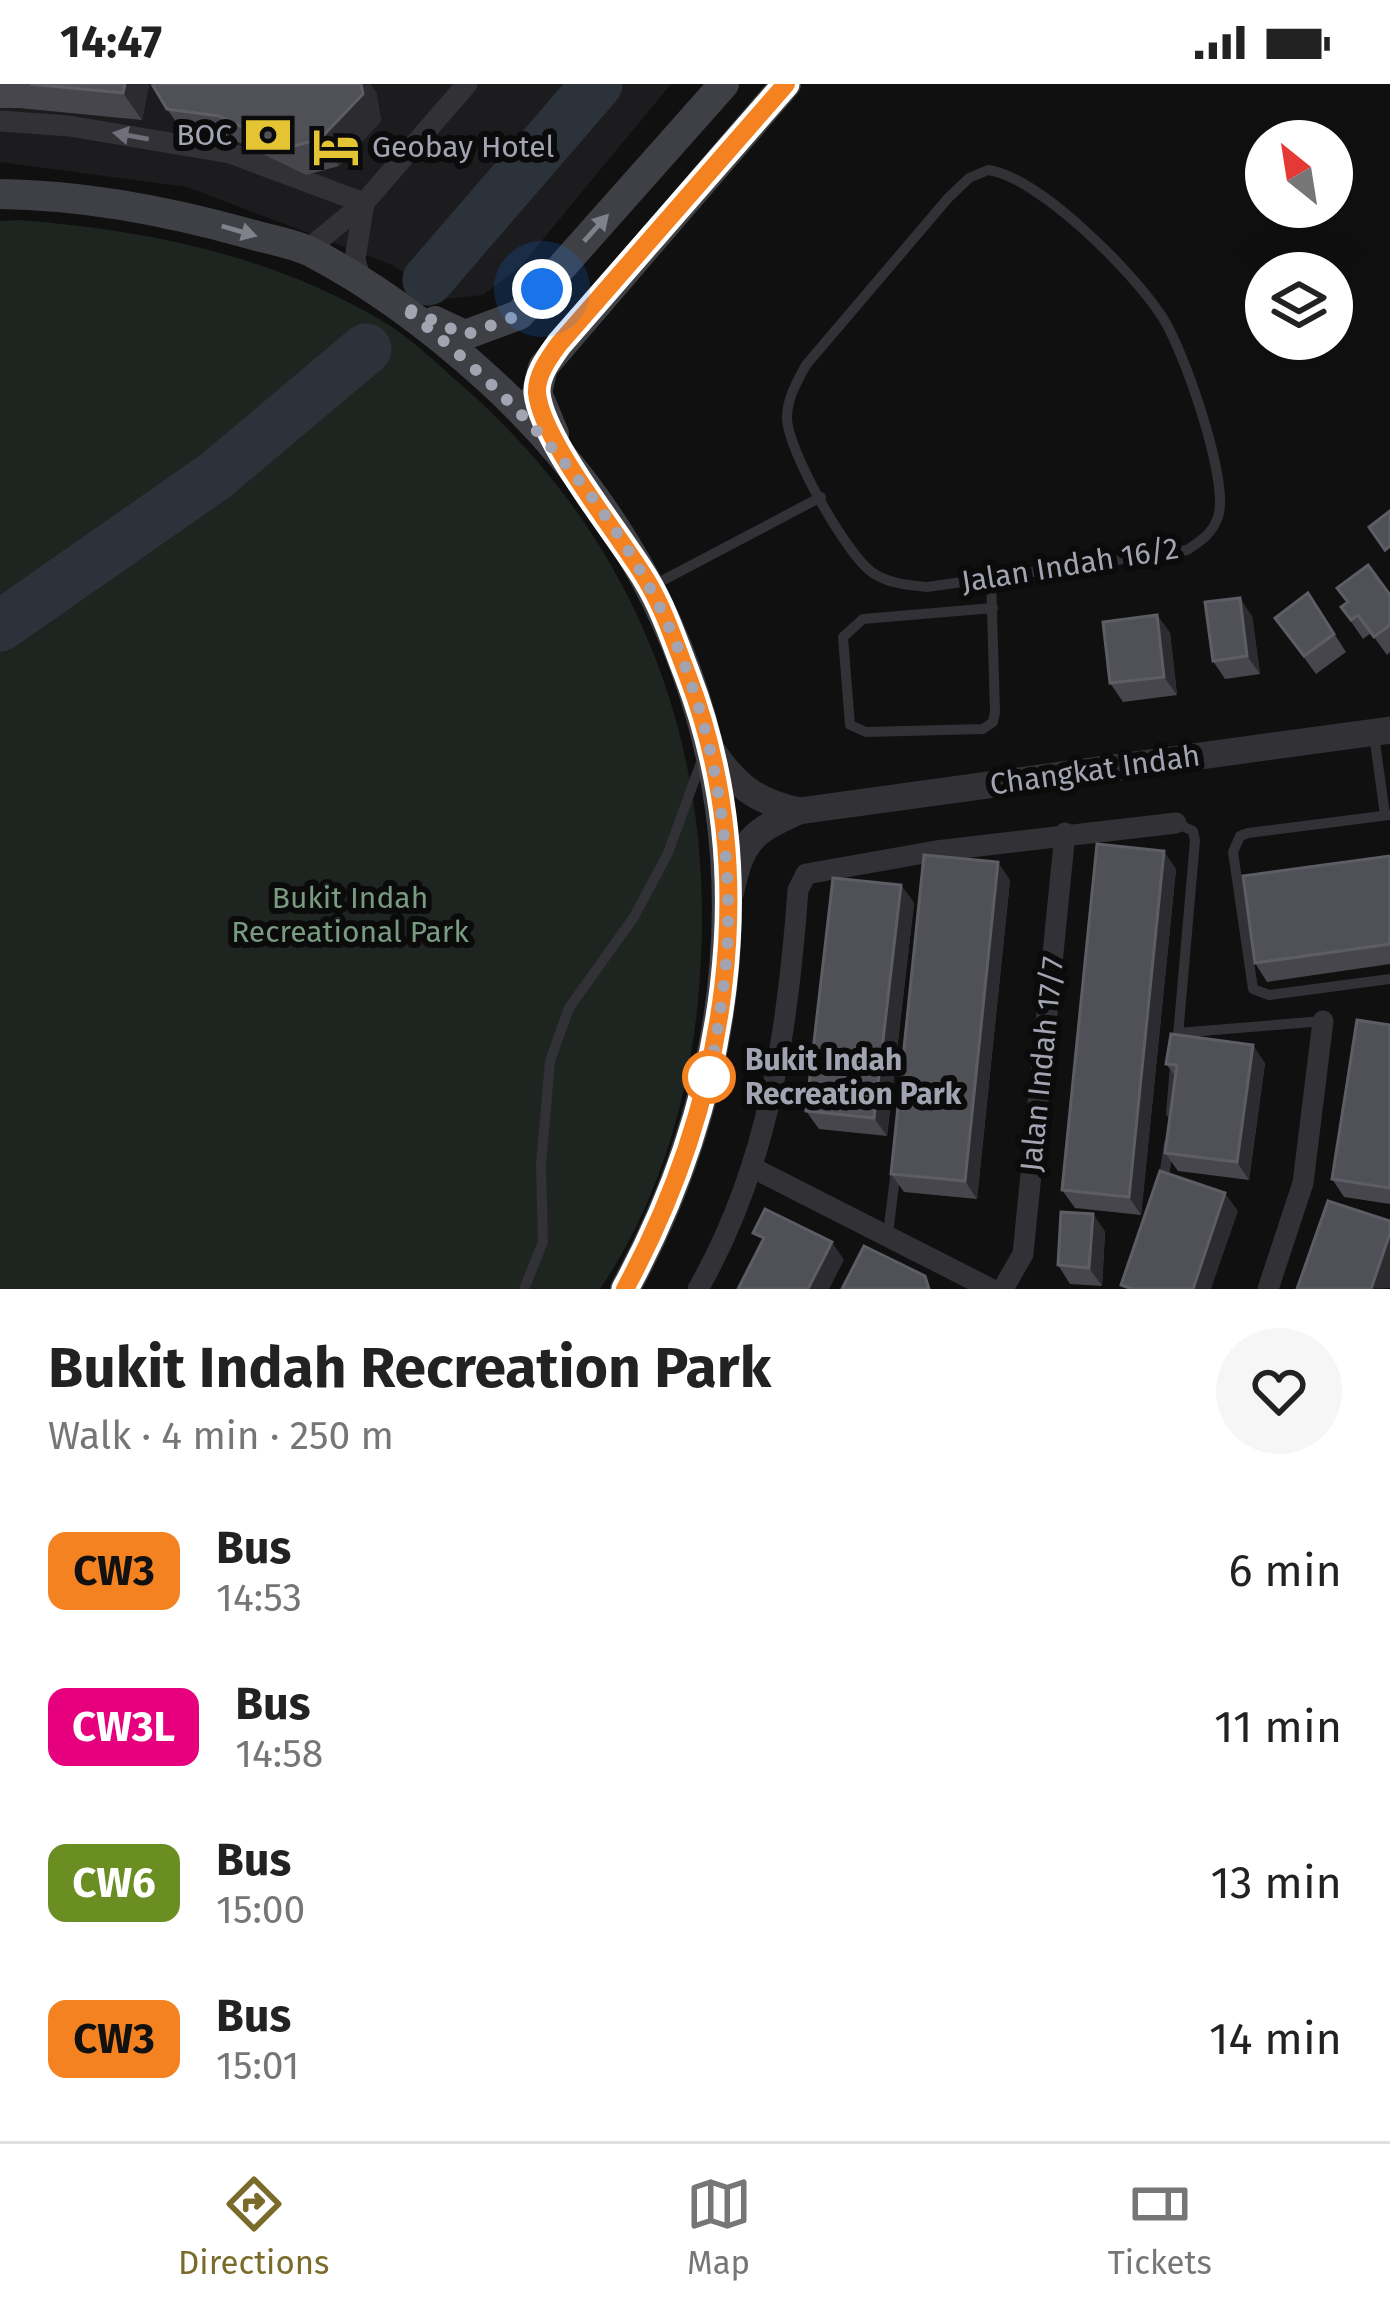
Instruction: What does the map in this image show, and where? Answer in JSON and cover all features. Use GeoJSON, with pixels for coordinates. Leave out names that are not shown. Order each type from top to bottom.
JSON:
{"type":"FeatureCollection","features":[{"type":"Feature","properties":{"kind":"main road"},"geometry":{"type":"LineString","coordinates":[[0,194],[113,201],[307,250],[402,306],[465,335],[519,315],[724,84]]}},
{"type":"Feature","properties":{"kind":"main road"},"geometry":{"type":"LineString","coordinates":[[562,454],[537,393],[543,367],[786,84]]}},
{"type":"Feature","properties":{"kind":"main road"},"geometry":{"type":"LineString","coordinates":[[402,306],[515,403],[562,454],[651,587],[709,744],[728,901],[725,985],[707,1090],[664,1217],[625,1289]]}},
{"type":"Feature","properties":{"kind":"street"},"geometry":{"type":"LineString","coordinates":[[307,250],[364,202],[454,87]]}},
{"type":"Feature","properties":{"kind":"street"},"geometry":{"type":"LineString","coordinates":[[0,121],[69,126],[230,153],[364,202]]}},
{"type":"Feature","properties":{"kind":"street"},"geometry":{"type":"LineString","coordinates":[[361,281],[355,260],[364,202]]}},
{"type":"Feature","properties":{"kind":"street","name":"Changkat Indah"},"geometry":{"type":"LineString","coordinates":[[728,901],[739,853],[752,836],[799,811],[1382,731]]}},
{"type":"Feature","properties":{"kind":"street","name":"Changkat Indah"},"geometry":{"type":"LineString","coordinates":[[709,744],[734,782],[760,802],[799,811]]}},
{"type":"Feature","properties":{"kind":"street"},"geometry":{"type":"LineString","coordinates":[[698,1289],[753,1168],[776,1085],[790,1001],[798,890],[806,874],[934,862],[1065,833],[1175,823]]}},
{"type":"Feature","properties":{"kind":"street","name":"Jalan Indah 17/7"},"geometry":{"type":"LineString","coordinates":[[1003,1289],[1023,1254],[1065,833]]}},
{"type":"Feature","properties":{"kind":"street"},"geometry":{"type":"LineString","coordinates":[[1268,1289],[1304,1184],[1323,1021]]}},
{"type":"Feature","properties":{"kind":"street"},"geometry":{"type":"LineString","coordinates":[[753,1168],[874,1240],[991,1289]]}},
{"type":"Feature","properties":{"kind":"lane","name":"Jalan Indah 16/2"},"geometry":{"type":"LineString","coordinates":[[988,170],[1011,173],[1076,221],[1162,316],[1218,478],[1219,514],[1207,537],[1187,550],[927,587],[892,584],[854,555],[821,497],[793,442],[787,420],[791,392],[806,365],[949,197],[969,178],[988,170]]}},
{"type":"Feature","properties":{"kind":"lane"},"geometry":{"type":"LineString","coordinates":[[651,587],[821,497]]}},
{"type":"Feature","properties":{"kind":"lane"},"geometry":{"type":"LineString","coordinates":[[991,578],[993,608],[993,722],[982,729],[866,732],[850,724],[843,637],[851,625],[863,619],[993,608]]}},
{"type":"Feature","properties":{"kind":"lane"},"geometry":{"type":"LineString","coordinates":[[1382,731],[1387,815],[1248,833],[1240,836],[1233,852],[1253,989],[1269,995],[1390,979]]}},
{"type":"Feature","properties":{"kind":"lane"},"geometry":{"type":"LineString","coordinates":[[524,1289],[544,1242],[541,1165],[550,1061],[569,1008],[634,916],[668,853],[709,744]]}},
{"type":"Feature","properties":{"kind":"lane"},"geometry":{"type":"LineString","coordinates":[[1160,1195],[1166,1176],[1195,841],[1193,831],[1175,823]]}},
{"type":"Feature","properties":{"kind":"lane"},"geometry":{"type":"LineString","coordinates":[[1178,1033],[1323,1021]]}},
{"type":"Feature","properties":{"kind":"lane"},"geometry":{"type":"LineString","coordinates":[[874,1240],[899,1148]]}},
{"type":"Feature","properties":{"kind":"shaded area"},"geometry":{"type":"Polygon","coordinates":[[[0,84],[671,84],[520,267],[483,295],[445,299],[392,265],[187,187],[0,162],[0,84]]]}},
{"type":"Feature","properties":{"kind":"green space","name":"Bukit Indah Recreational Park"},"geometry":{"type":"Polygon","coordinates":[[[0,221],[113,231],[205,249],[294,278],[381,320],[466,389],[529,451],[581,518],[625,590],[658,665],[682,744],[697,827],[702,912],[694,1037],[678,1113],[654,1187],[600,1289],[0,1289],[0,221]]]}},
{"type":"Feature","properties":{"kind":"building"},"geometry":{"type":"Polygon","coordinates":[[[30,84],[125,84],[123,93],[30,84]]]}},
{"type":"Feature","properties":{"kind":"building"},"geometry":{"type":"Polygon","coordinates":[[[152,84],[361,84],[363,94],[320,139],[287,148],[219,116],[167,109],[152,84]]]}},
{"type":"Feature","properties":{"kind":"building"},"geometry":{"type":"Polygon","coordinates":[[[1390,511],[1390,546],[1385,550],[1369,527],[1390,511]]]}},
{"type":"Feature","properties":{"kind":"building"},"geometry":{"type":"Polygon","coordinates":[[[1368,565],[1390,595],[1390,625],[1374,637],[1358,615],[1351,620],[1341,607],[1348,602],[1337,588],[1368,565]]]}},
{"type":"Feature","properties":{"kind":"building"},"geometry":{"type":"Polygon","coordinates":[[[1308,593],[1334,634],[1304,656],[1275,618],[1308,593]]]}},
{"type":"Feature","properties":{"kind":"building"},"geometry":{"type":"Polygon","coordinates":[[[1240,598],[1247,656],[1213,661],[1205,602],[1240,598]]]}},
{"type":"Feature","properties":{"kind":"building"},"geometry":{"type":"Polygon","coordinates":[[[1157,615],[1164,677],[1110,683],[1103,622],[1157,615]]]}},
{"type":"Feature","properties":{"kind":"building"},"geometry":{"type":"Polygon","coordinates":[[[1097,844],[1164,851],[1129,1197],[1062,1190],[1097,844]]]}},
{"type":"Feature","properties":{"kind":"building"},"geometry":{"type":"Polygon","coordinates":[[[924,855],[998,862],[965,1181],[891,1174],[924,855]]]}},
{"type":"Feature","properties":{"kind":"building"},"geometry":{"type":"Polygon","coordinates":[[[1390,856],[1390,944],[1255,963],[1243,876],[1390,856]]]}},
{"type":"Feature","properties":{"kind":"building"},"geometry":{"type":"Polygon","coordinates":[[[833,878],[901,885],[874,1118],[806,1111],[833,878]]]}},
{"type":"Feature","properties":{"kind":"building"},"geometry":{"type":"Polygon","coordinates":[[[1357,1020],[1390,1025],[1390,1188],[1332,1179],[1357,1020]]]}},
{"type":"Feature","properties":{"kind":"building"},"geometry":{"type":"Polygon","coordinates":[[[1171,1034],[1253,1045],[1237,1162],[1165,1153],[1177,1065],[1166,1064],[1171,1034]]]}},
{"type":"Feature","properties":{"kind":"building"},"geometry":{"type":"Polygon","coordinates":[[[1160,1171],[1225,1193],[1193,1289],[1121,1285],[1160,1171]]]}},
{"type":"Feature","properties":{"kind":"building"},"geometry":{"type":"Polygon","coordinates":[[[1328,1201],[1390,1221],[1371,1289],[1297,1289],[1328,1201]]]}},
{"type":"Feature","properties":{"kind":"building"},"geometry":{"type":"Polygon","coordinates":[[[765,1209],[832,1242],[808,1289],[738,1289],[764,1238],[753,1233],[765,1209]]]}},
{"type":"Feature","properties":{"kind":"building"},"geometry":{"type":"Polygon","coordinates":[[[1061,1212],[1093,1214],[1089,1268],[1058,1265],[1061,1212]]]}},
{"type":"Feature","properties":{"kind":"building"},"geometry":{"type":"Polygon","coordinates":[[[864,1246],[925,1276],[929,1289],[842,1289],[864,1246]]]}},
{"type":"Feature","properties":{"kind":"waterway"},"geometry":{"type":"LineString","coordinates":[[428,280],[597,84]]}},
{"type":"Feature","properties":{"kind":"waterway"},"geometry":{"type":"LineString","coordinates":[[0,626],[215,476],[366,349]]}},
{"type":"Feature","properties":{"kind":"bus line","name":"CW3"},"geometry":{"type":"LineString","coordinates":[[625,1289],[664,1217],[707,1090],[725,985],[728,901],[722,824],[711,749],[651,587],[562,454],[537,393],[543,367],[559,344],[786,84]]}},
{"type":"Feature","properties":{"kind":"place","name":"BOC"},"geometry":{"type":"Point","coordinates":[268,135]}},
{"type":"Feature","properties":{"kind":"place","name":"Geobay Hotel"},"geometry":{"type":"Point","coordinates":[336,147]}},
{"type":"Feature","properties":{"kind":"place","name":"Bukit Indah Recreation Park"},"geometry":{"type":"Point","coordinates":[709,1077]}},
{"type":"Feature","properties":{"kind":"route"},"geometry":{"type":"LineString","coordinates":[[542,289],[519,315],[465,335],[402,306],[515,403],[562,454],[651,587],[688,677],[711,749],[728,901],[725,985],[707,1090],[709,1077]]}}]}
